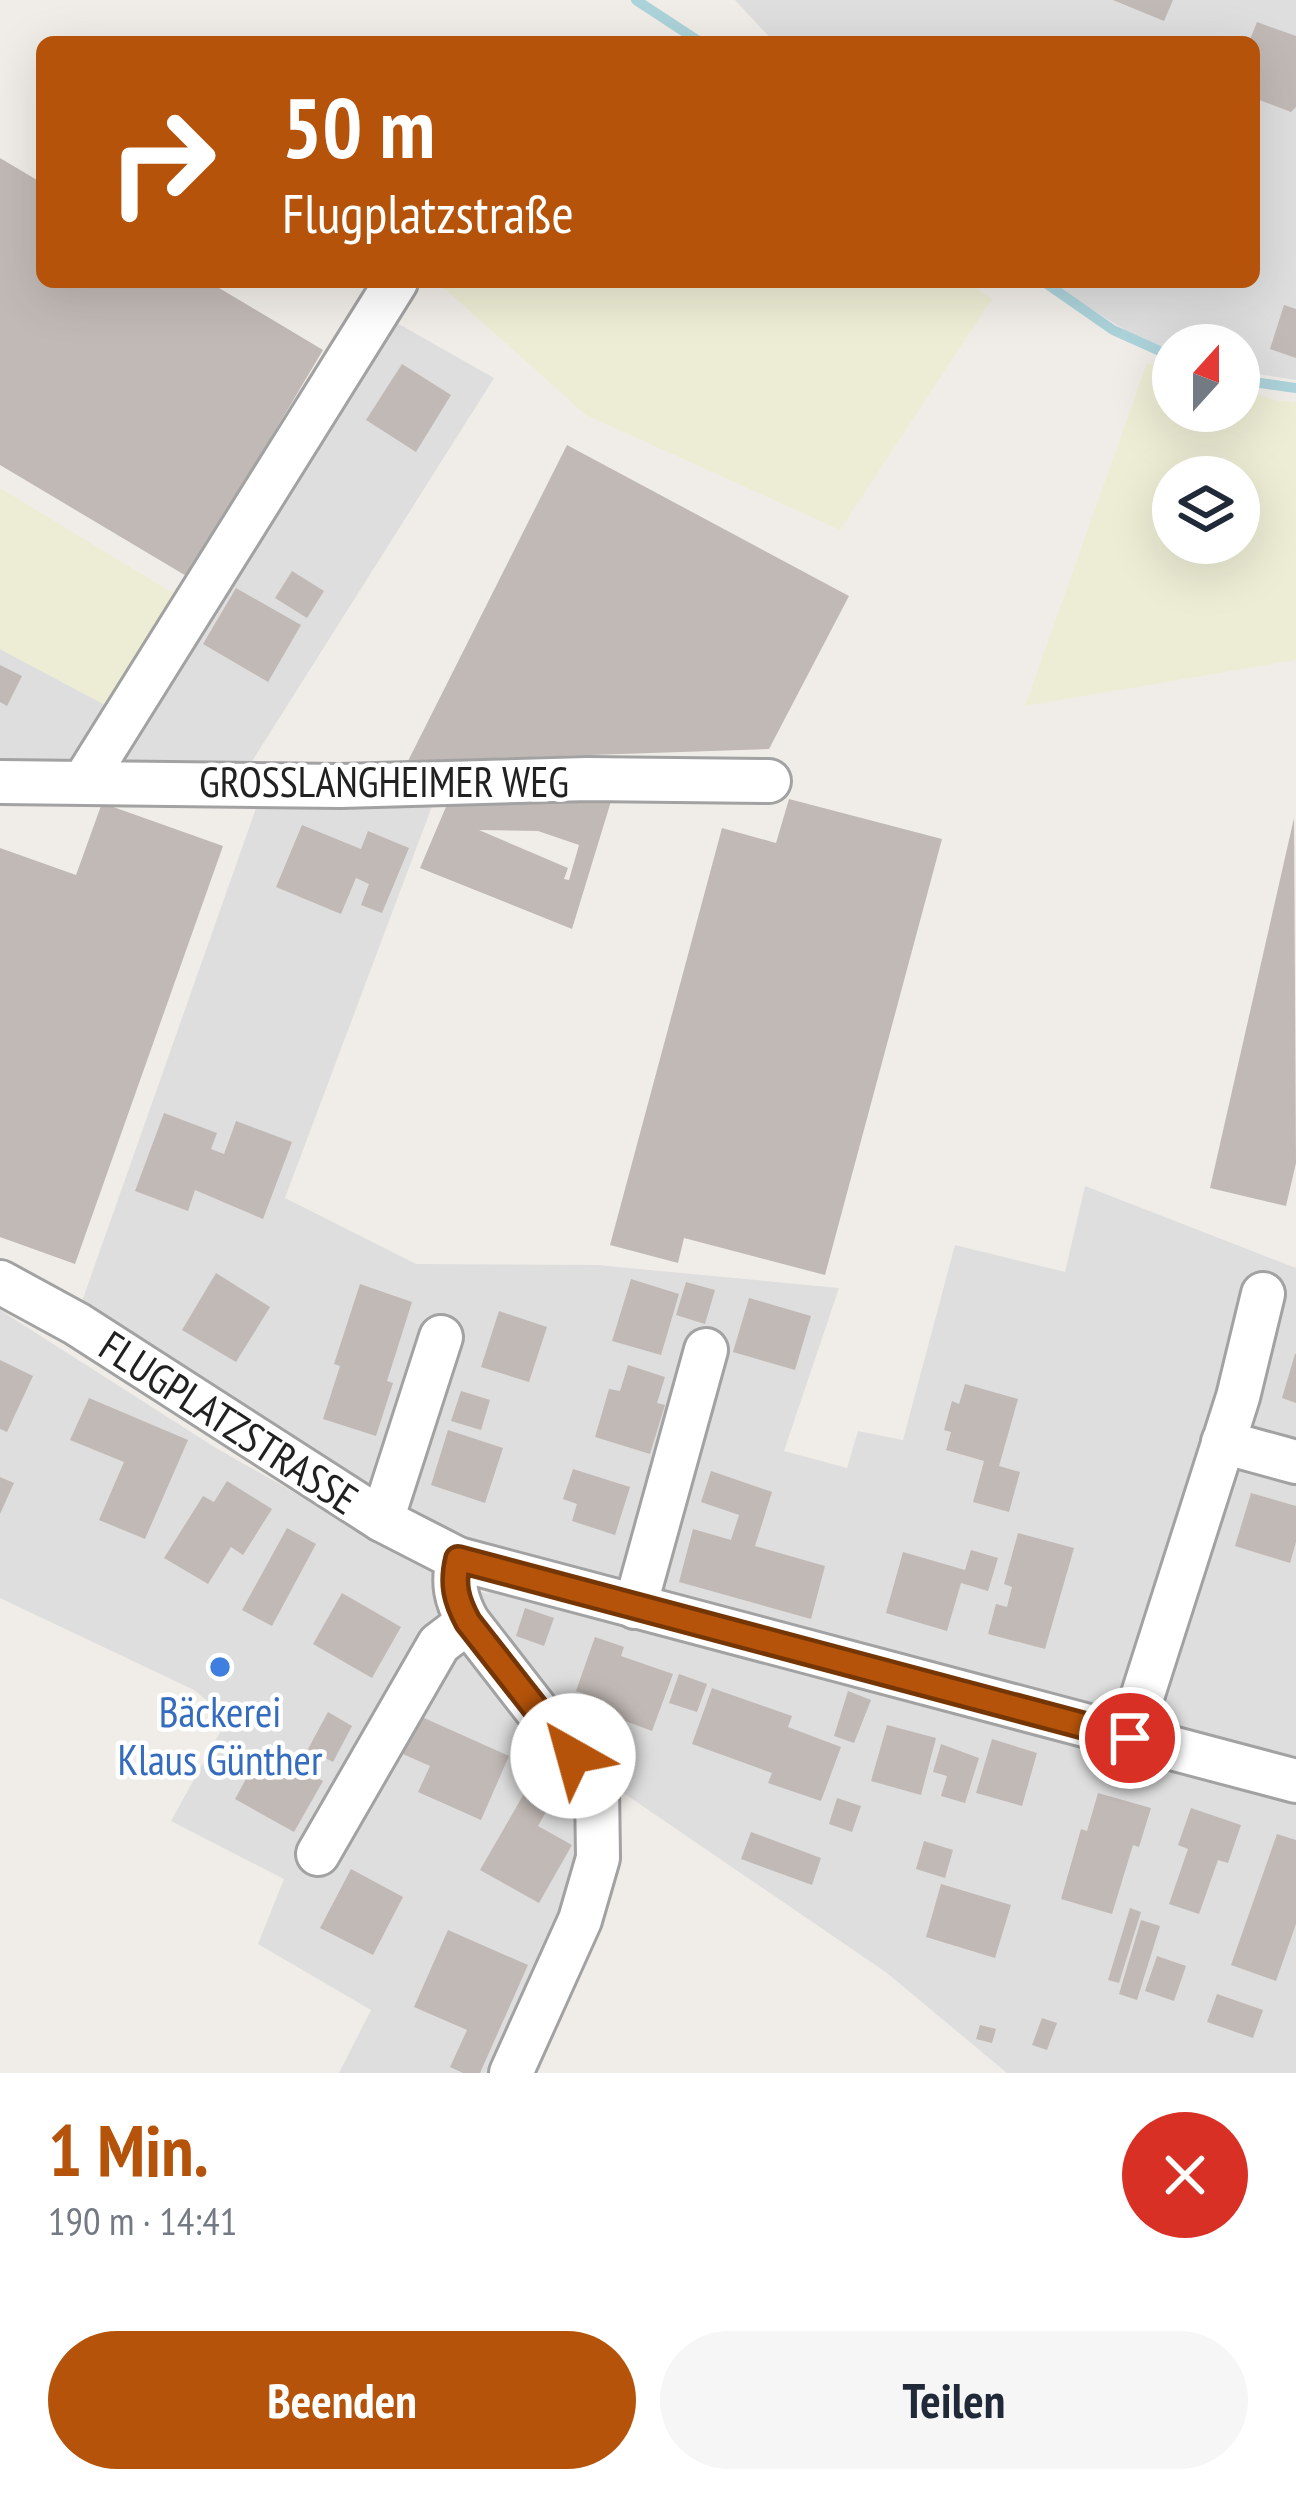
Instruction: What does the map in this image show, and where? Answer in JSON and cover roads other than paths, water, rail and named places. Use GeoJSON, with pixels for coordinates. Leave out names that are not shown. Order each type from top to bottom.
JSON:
{"type":"FeatureCollection","features":[{"type":"Feature","properties":{"kind":"street"},"geometry":{"type":"LineString","coordinates":[[85,780],[392,288]]}},
{"type":"Feature","properties":{"kind":"street","name":"GROSSLANGHEIMER WEG"},"geometry":{"type":"LineString","coordinates":[[0,782],[340,786],[587,779],[769,782]]}},
{"type":"Feature","properties":{"kind":"street","name":"FLUGPLATZSTRASSE"},"geometry":{"type":"LineString","coordinates":[[0,1282],[77,1324],[382,1520],[458,1559],[1296,1780]]}},
{"type":"Feature","properties":{"kind":"street"},"geometry":{"type":"LineString","coordinates":[[1130,1738],[1223,1442],[1263,1294]]}},
{"type":"Feature","properties":{"kind":"street"},"geometry":{"type":"LineString","coordinates":[[382,1520],[441,1337]]}},
{"type":"Feature","properties":{"kind":"street"},"geometry":{"type":"LineString","coordinates":[[634,1607],[706,1350]]}},
{"type":"Feature","properties":{"kind":"street"},"geometry":{"type":"LineString","coordinates":[[1223,1442],[1296,1462]]}},
{"type":"Feature","properties":{"kind":"street"},"geometry":{"type":"LineString","coordinates":[[458,1559],[456,1599],[468,1622],[597,1788],[598,1858],[580,1920],[512,2073]]}},
{"type":"Feature","properties":{"kind":"street"},"geometry":{"type":"LineString","coordinates":[[318,1854],[440,1644],[468,1622]]}},
{"type":"Feature","properties":{"kind":"waterway"},"geometry":{"type":"LineString","coordinates":[[636,0],[691,36]]}},
{"type":"Feature","properties":{"kind":"waterway"},"geometry":{"type":"LineString","coordinates":[[1053,288],[1113,330],[1152,348]]}},
{"type":"Feature","properties":{"kind":"waterway"},"geometry":{"type":"LineString","coordinates":[[1260,383],[1296,388]]}},
{"type":"Feature","properties":{"kind":"place","name":"Bäckerei Klaus Günther"},"geometry":{"type":"Point","coordinates":[220,1667]}}]}
